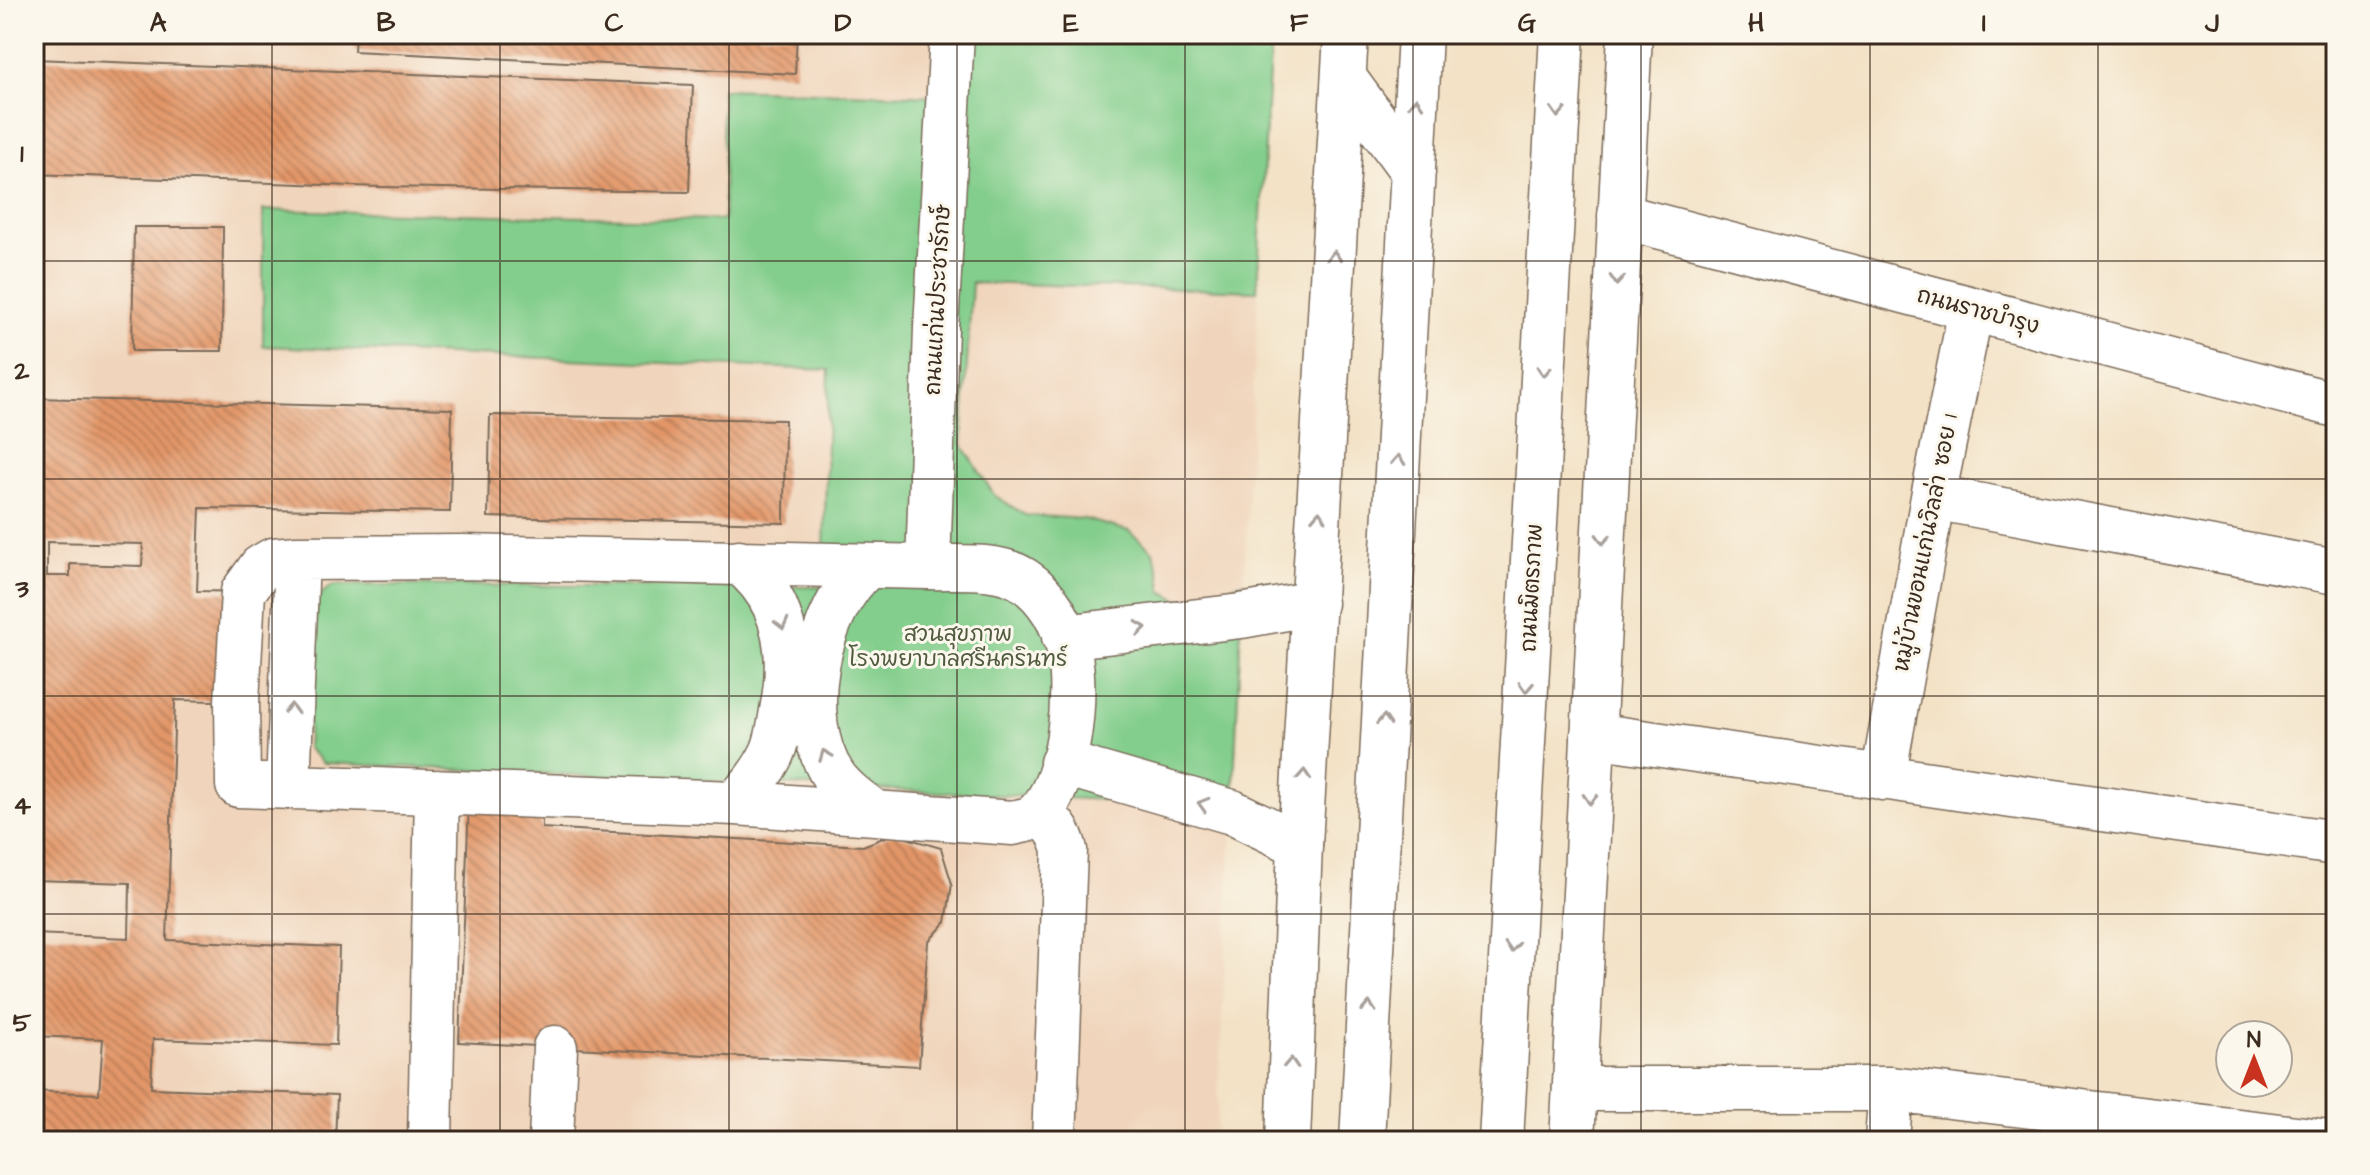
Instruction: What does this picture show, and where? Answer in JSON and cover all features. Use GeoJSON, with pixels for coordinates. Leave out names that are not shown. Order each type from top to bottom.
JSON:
{"type":"FeatureCollection","features":[{"type":"Feature","properties":{"kind":"main road","name":"ถนนแก่นประชารักษ์"},"geometry":{"type":"LineString","coordinates":[[928,567],[936,328],[952,34]]}},
{"type":"Feature","properties":{"kind":"main road"},"geometry":{"type":"LineString","coordinates":[[1288,1141],[1300,845],[1346,34]]}},
{"type":"Feature","properties":{"kind":"main road"},"geometry":{"type":"LineString","coordinates":[[1362,1141],[1420,34]]}},
{"type":"Feature","properties":{"kind":"main road","name":"ถนนมิตรภาพ"},"geometry":{"type":"LineString","coordinates":[[1501,1141],[1562,34]]}},
{"type":"Feature","properties":{"kind":"main road"},"geometry":{"type":"LineString","coordinates":[[1572,1141],[1630,34]]}},
{"type":"Feature","properties":{"kind":"main road"},"geometry":{"type":"LineString","coordinates":[[1344,78],[1413,172]]}},
{"type":"Feature","properties":{"kind":"main road","name":"ถนนราชบำรุง"},"geometry":{"type":"LineString","coordinates":[[1620,216],[2336,405]]}},
{"type":"Feature","properties":{"kind":"main road","name":"หมู่บ้านขอนแก่นวิลล่า ซอย 1"},"geometry":{"type":"LineString","coordinates":[[1883,778],[1933,497],[1971,309]]}},
{"type":"Feature","properties":{"kind":"main road"},"geometry":{"type":"LineString","coordinates":[[1933,497],[2336,572]]}},
{"type":"Feature","properties":{"kind":"main road"},"geometry":{"type":"LineString","coordinates":[[463,557],[868,566],[998,570],[1022,578],[1042,595],[1057,618],[1069,650],[1071,680],[1068,738],[1062,763],[1047,804],[1033,818],[1013,823],[736,803],[238,785],[237,702],[243,592],[261,567],[273,560],[463,557]]}},
{"type":"Feature","properties":{"kind":"main road"},"geometry":{"type":"LineString","coordinates":[[736,803],[762,771],[772,753],[779,734],[787,682],[785,632],[779,610],[756,574],[739,562]]}},
{"type":"Feature","properties":{"kind":"main road"},"geometry":{"type":"LineString","coordinates":[[868,566],[846,589],[825,628],[816,680],[816,718],[821,749],[834,776],[854,798],[874,812]]}},
{"type":"Feature","properties":{"kind":"main road"},"geometry":{"type":"LineString","coordinates":[[1064,637],[1241,616],[1315,603]]}},
{"type":"Feature","properties":{"kind":"main road"},"geometry":{"type":"LineString","coordinates":[[1593,735],[2336,843]]}},
{"type":"Feature","properties":{"kind":"main road"},"geometry":{"type":"LineString","coordinates":[[1062,763],[1232,812],[1300,845]]}},
{"type":"Feature","properties":{"kind":"main road"},"geometry":{"type":"LineString","coordinates":[[430,1141],[437,792]]}},
{"type":"Feature","properties":{"kind":"main road"},"geometry":{"type":"LineString","coordinates":[[1039,812],[1062,835],[1065,850],[1054,1141]]}},
{"type":"Feature","properties":{"kind":"main road"},"geometry":{"type":"LineString","coordinates":[[551,1141],[555,1048]]}},
{"type":"Feature","properties":{"kind":"main road"},"geometry":{"type":"LineString","coordinates":[[1575,1089],[1891,1089],[2150,1130],[2321,1141]]}},
{"type":"Feature","properties":{"kind":"main road"},"geometry":{"type":"LineString","coordinates":[[1887,1141],[1891,1089]]}},
{"type":"Feature","properties":{"kind":"shaded area"},"geometry":{"type":"Polygon","coordinates":[[[34,34],[1271,34],[1216,1141],[34,1141],[34,34]]]}},
{"type":"Feature","properties":{"kind":"green space","name":"สวนสุขภาพ โรงพยาบาลศรีนครินทร์"},"geometry":{"type":"Polygon","coordinates":[[[972,34],[1271,34],[1257,291],[972,283],[962,444],[994,495],[1025,515],[1084,519],[1129,531],[1153,551],[1162,591],[1179,600],[1202,598],[1243,582],[1233,806],[323,763],[307,748],[317,597],[333,585],[823,587],[829,370],[263,346],[263,210],[724,220],[722,89],[969,97],[972,34]]]}},
{"type":"Feature","properties":{"kind":"building"},"geometry":{"type":"Polygon","coordinates":[[[355,34],[797,34],[795,74],[354,51],[355,34]]]}},
{"type":"Feature","properties":{"kind":"building"},"geometry":{"type":"Polygon","coordinates":[[[34,59],[693,85],[689,192],[381,187],[34,174],[34,59]]]}},
{"type":"Feature","properties":{"kind":"building"},"geometry":{"type":"Polygon","coordinates":[[[134,227],[223,227],[222,351],[132,351],[134,227]]]}},
{"type":"Feature","properties":{"kind":"building"},"geometry":{"type":"Polygon","coordinates":[[[34,398],[452,409],[450,512],[200,508],[197,591],[257,592],[253,702],[175,700],[167,940],[339,947],[336,1045],[153,1039],[151,1088],[337,1095],[335,1141],[34,1141],[34,1091],[99,1094],[103,1039],[34,1036],[34,934],[129,938],[130,883],[34,880],[34,398]],[[47,542],[47,576],[70,576],[70,564],[142,566],[143,544],[47,542]]]}},
{"type":"Feature","properties":{"kind":"building"},"geometry":{"type":"Polygon","coordinates":[[[490,415],[785,420],[784,523],[488,517],[490,415]]]}},
{"type":"Feature","properties":{"kind":"building"},"geometry":{"type":"Polygon","coordinates":[[[469,803],[542,806],[542,828],[863,846],[893,834],[941,848],[952,884],[946,922],[928,942],[919,1066],[459,1042],[469,803]]]}}]}
